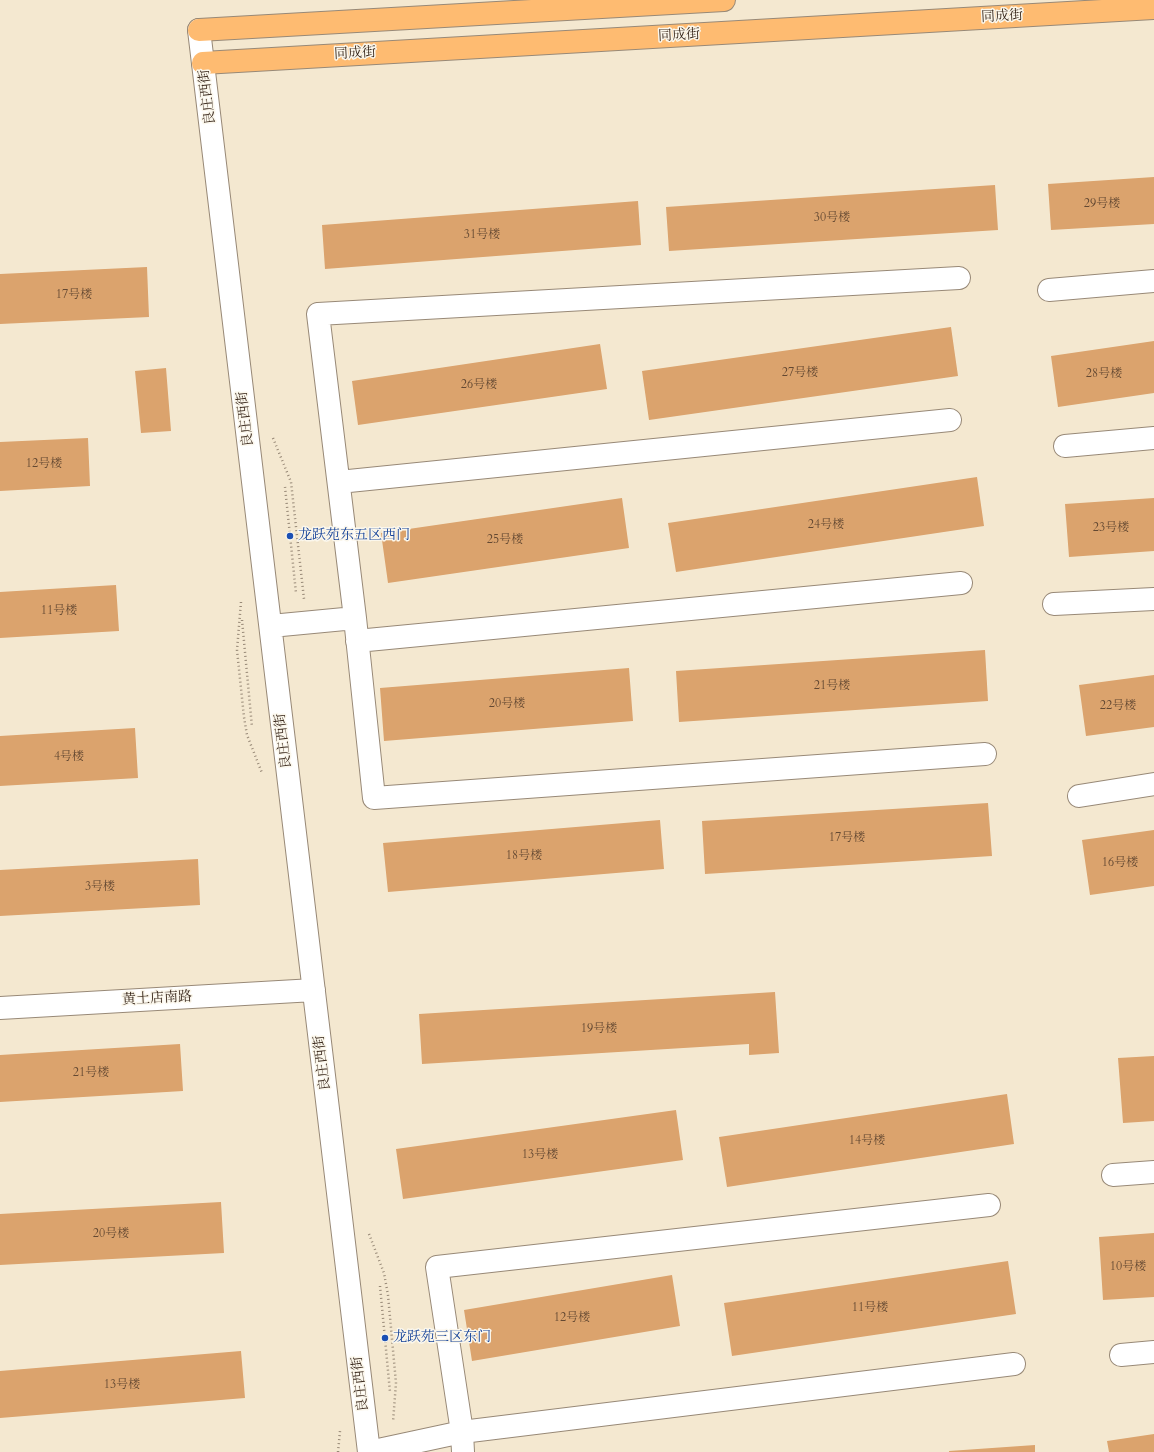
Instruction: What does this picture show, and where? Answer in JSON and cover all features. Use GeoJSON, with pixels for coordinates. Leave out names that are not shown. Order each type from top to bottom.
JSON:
{"type":"FeatureCollection","features":[{"type":"Feature","properties":{"kind":"main road"},"geometry":{"type":"LineString","coordinates":[[200,30],[724,0]]}},
{"type":"Feature","properties":{"kind":"main road","name":"同成街"},"geometry":{"type":"LineString","coordinates":[[203,63],[1154,8]]}},
{"type":"Feature","properties":{"kind":"street","name":"良庄西街"},"geometry":{"type":"LineString","coordinates":[[200,30],[369,1452]]}},
{"type":"Feature","properties":{"kind":"street"},"geometry":{"type":"LineString","coordinates":[[959,278],[318,314],[355,618],[374,798],[985,754]]}},
{"type":"Feature","properties":{"kind":"street"},"geometry":{"type":"LineString","coordinates":[[1049,290],[1154,281]]}},
{"type":"Feature","properties":{"kind":"street"},"geometry":{"type":"LineString","coordinates":[[339,482],[950,420]]}},
{"type":"Feature","properties":{"kind":"street"},"geometry":{"type":"LineString","coordinates":[[1065,446],[1154,438]]}},
{"type":"Feature","properties":{"kind":"street"},"geometry":{"type":"LineString","coordinates":[[357,641],[961,583]]}},
{"type":"Feature","properties":{"kind":"street"},"geometry":{"type":"LineString","coordinates":[[1054,604],[1154,598]]}},
{"type":"Feature","properties":{"kind":"street"},"geometry":{"type":"LineString","coordinates":[[271,626],[355,618]]}},
{"type":"Feature","properties":{"kind":"street"},"geometry":{"type":"LineString","coordinates":[[1079,796],[1154,784]]}},
{"type":"Feature","properties":{"kind":"street","name":"黄土店南路"},"geometry":{"type":"LineString","coordinates":[[0,1008],[314,990]]}},
{"type":"Feature","properties":{"kind":"street"},"geometry":{"type":"LineString","coordinates":[[1113,1175],[1154,1172]]}},
{"type":"Feature","properties":{"kind":"street"},"geometry":{"type":"LineString","coordinates":[[463,1442],[437,1267],[989,1205]]}},
{"type":"Feature","properties":{"kind":"street"},"geometry":{"type":"LineString","coordinates":[[1121,1355],[1154,1352]]}},
{"type":"Feature","properties":{"kind":"street"},"geometry":{"type":"LineString","coordinates":[[369,1452],[390,1447],[463,1442],[1014,1364]]}},
{"type":"Feature","properties":{"kind":"path"},"geometry":{"type":"LineString","coordinates":[[285,487],[288,497],[296,593]]}},
{"type":"Feature","properties":{"kind":"path"},"geometry":{"type":"LineString","coordinates":[[242,620],[243,649],[252,727]]}},
{"type":"Feature","properties":{"kind":"path"},"geometry":{"type":"LineString","coordinates":[[366,1229],[384,1273],[388,1295],[396,1383],[390,1447]]}},
{"type":"Feature","properties":{"kind":"path"},"geometry":{"type":"LineString","coordinates":[[380,1286],[391,1384],[390,1392]]}},
{"type":"Feature","properties":{"kind":"building"},"geometry":{"type":"Polygon","coordinates":[[[1154,177],[1154,224],[1051,230],[1048,184],[1154,177]]]}},
{"type":"Feature","properties":{"kind":"building"},"geometry":{"type":"Polygon","coordinates":[[[995,185],[998,230],[669,251],[666,207],[995,185]]]}},
{"type":"Feature","properties":{"kind":"building"},"geometry":{"type":"Polygon","coordinates":[[[638,201],[641,245],[325,269],[322,225],[638,201]]]}},
{"type":"Feature","properties":{"kind":"building"},"geometry":{"type":"Polygon","coordinates":[[[147,267],[149,317],[0,324],[0,274],[147,267]]]}},
{"type":"Feature","properties":{"kind":"building"},"geometry":{"type":"Polygon","coordinates":[[[951,327],[958,376],[649,420],[642,371],[951,327]]]}},
{"type":"Feature","properties":{"kind":"building"},"geometry":{"type":"Polygon","coordinates":[[[1154,341],[1154,393],[1058,407],[1051,356],[1154,341]]]}},
{"type":"Feature","properties":{"kind":"building"},"geometry":{"type":"Polygon","coordinates":[[[600,344],[607,389],[358,425],[352,381],[600,344]]]}},
{"type":"Feature","properties":{"kind":"building"},"geometry":{"type":"Polygon","coordinates":[[[166,368],[171,431],[141,433],[135,371],[166,368]]]}},
{"type":"Feature","properties":{"kind":"building"},"geometry":{"type":"Polygon","coordinates":[[[88,438],[90,486],[0,491],[0,442],[88,438]]]}},
{"type":"Feature","properties":{"kind":"building"},"geometry":{"type":"Polygon","coordinates":[[[977,477],[984,526],[676,572],[668,523],[977,477]]]}},
{"type":"Feature","properties":{"kind":"building"},"geometry":{"type":"Polygon","coordinates":[[[622,498],[629,548],[388,583],[381,533],[622,498]]]}},
{"type":"Feature","properties":{"kind":"building"},"geometry":{"type":"Polygon","coordinates":[[[1154,498],[1154,551],[1069,557],[1065,504],[1154,498]]]}},
{"type":"Feature","properties":{"kind":"building"},"geometry":{"type":"Polygon","coordinates":[[[116,585],[119,631],[0,638],[0,592],[116,585]]]}},
{"type":"Feature","properties":{"kind":"building"},"geometry":{"type":"Polygon","coordinates":[[[985,650],[988,701],[679,722],[676,671],[985,650]]]}},
{"type":"Feature","properties":{"kind":"building"},"geometry":{"type":"Polygon","coordinates":[[[629,668],[633,721],[384,741],[380,688],[629,668]]]}},
{"type":"Feature","properties":{"kind":"building"},"geometry":{"type":"Polygon","coordinates":[[[1154,675],[1154,727],[1086,736],[1079,685],[1154,675]]]}},
{"type":"Feature","properties":{"kind":"building"},"geometry":{"type":"Polygon","coordinates":[[[135,728],[138,778],[0,786],[0,736],[135,728]]]}},
{"type":"Feature","properties":{"kind":"building"},"geometry":{"type":"Polygon","coordinates":[[[988,803],[992,856],[705,874],[702,821],[988,803]]]}},
{"type":"Feature","properties":{"kind":"building"},"geometry":{"type":"Polygon","coordinates":[[[660,820],[664,869],[388,892],[383,843],[660,820]]]}},
{"type":"Feature","properties":{"kind":"building"},"geometry":{"type":"Polygon","coordinates":[[[1154,830],[1154,886],[1090,895],[1082,840],[1154,830]]]}},
{"type":"Feature","properties":{"kind":"building"},"geometry":{"type":"Polygon","coordinates":[[[198,859],[200,905],[0,916],[0,870],[198,859]]]}},
{"type":"Feature","properties":{"kind":"building"},"geometry":{"type":"Polygon","coordinates":[[[775,992],[779,1053],[749,1055],[749,1044],[422,1064],[419,1014],[775,992]]]}},
{"type":"Feature","properties":{"kind":"building"},"geometry":{"type":"Polygon","coordinates":[[[180,1044],[183,1091],[0,1102],[0,1055],[180,1044]]]}},
{"type":"Feature","properties":{"kind":"building"},"geometry":{"type":"Polygon","coordinates":[[[1154,1056],[1154,1121],[1123,1123],[1118,1058],[1154,1056]]]}},
{"type":"Feature","properties":{"kind":"building"},"geometry":{"type":"Polygon","coordinates":[[[1007,1094],[1014,1144],[727,1187],[719,1137],[1007,1094]]]}},
{"type":"Feature","properties":{"kind":"building"},"geometry":{"type":"Polygon","coordinates":[[[676,1110],[683,1160],[403,1199],[396,1149],[676,1110]]]}},
{"type":"Feature","properties":{"kind":"building"},"geometry":{"type":"Polygon","coordinates":[[[221,1202],[224,1253],[0,1265],[0,1214],[221,1202]]]}},
{"type":"Feature","properties":{"kind":"building"},"geometry":{"type":"Polygon","coordinates":[[[1154,1233],[1154,1297],[1103,1300],[1099,1237],[1154,1233]]]}},
{"type":"Feature","properties":{"kind":"building"},"geometry":{"type":"Polygon","coordinates":[[[1008,1261],[1016,1314],[732,1356],[724,1303],[1008,1261]]]}},
{"type":"Feature","properties":{"kind":"building"},"geometry":{"type":"Polygon","coordinates":[[[672,1275],[680,1326],[472,1361],[464,1310],[672,1275]]]}},
{"type":"Feature","properties":{"kind":"building"},"geometry":{"type":"Polygon","coordinates":[[[241,1351],[245,1398],[0,1418],[0,1371],[241,1351]]]}},
{"type":"Feature","properties":{"kind":"building"},"geometry":{"type":"Polygon","coordinates":[[[1154,1434],[1154,1452],[1109,1452],[1107,1441],[1154,1434]]]}},
{"type":"Feature","properties":{"kind":"building"},"geometry":{"type":"Polygon","coordinates":[[[1035,1445],[1035,1452],[949,1452],[949,1451],[1035,1445]]]}},
{"type":"Feature","properties":{"kind":"place","name":"龙跃苑东五区西门"},"geometry":{"type":"Point","coordinates":[290,536]}},
{"type":"Feature","properties":{"kind":"place","name":"龙跃苑三区东门"},"geometry":{"type":"Point","coordinates":[385,1338]}}]}
